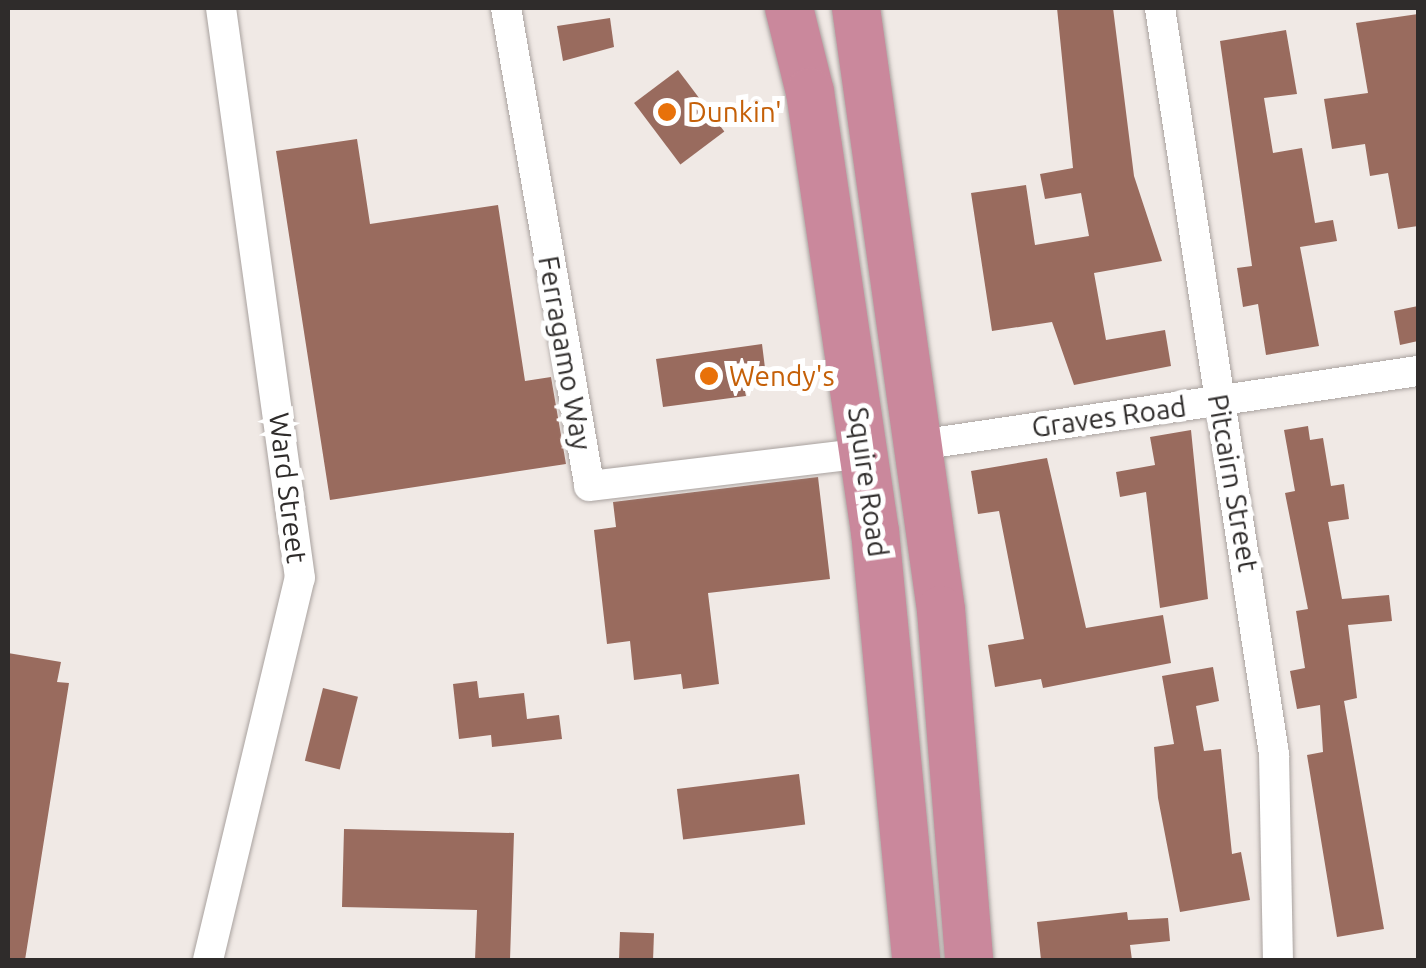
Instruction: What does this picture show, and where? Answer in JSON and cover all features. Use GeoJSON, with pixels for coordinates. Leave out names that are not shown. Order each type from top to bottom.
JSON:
{"type":"FeatureCollection","features":[{"type":"Feature","properties":{"kind":"highway","name":"Squire Road"},"geometry":{"type":"LineString","coordinates":[[788,8],[807,72],[864,452],[916,960]]}},
{"type":"Feature","properties":{"kind":"highway","name":"Squire Road"},"geometry":{"type":"LineString","coordinates":[[856,8],[919,445],[970,960]]}},
{"type":"Feature","properties":{"kind":"street","name":"Ward Street"},"geometry":{"type":"LineString","coordinates":[[208,960],[300,578],[221,8]]}},
{"type":"Feature","properties":{"kind":"street","name":"Ferragamo Way"},"geometry":{"type":"LineString","coordinates":[[506,8],[589,486],[864,452]]}},
{"type":"Feature","properties":{"kind":"street","name":"Pitcairn Street"},"geometry":{"type":"LineString","coordinates":[[1160,8],[1274,754],[1278,960]]}},
{"type":"Feature","properties":{"kind":"street","name":"Graves Road"},"geometry":{"type":"LineString","coordinates":[[919,445],[1418,371]]}},
{"type":"Feature","properties":{"kind":"building"},"geometry":{"type":"Polygon","coordinates":[[[1057,8],[1113,8],[1134,176],[1162,261],[1094,273],[1106,340],[1165,330],[1171,366],[1074,385],[1052,322],[992,331],[971,193],[1026,185],[1035,245],[1089,236],[1081,193],[1045,199],[1040,174],[1073,168],[1057,8]]]}},
{"type":"Feature","properties":{"kind":"building"},"geometry":{"type":"Polygon","coordinates":[[[1418,14],[1418,226],[1398,229],[1388,173],[1370,176],[1365,144],[1332,149],[1324,99],[1368,93],[1356,23],[1418,14]]]}},
{"type":"Feature","properties":{"kind":"building"},"geometry":{"type":"Polygon","coordinates":[[[610,18],[614,47],[563,61],[557,26],[610,18]]]}},
{"type":"Feature","properties":{"kind":"building"},"geometry":{"type":"Polygon","coordinates":[[[1286,30],[1297,94],[1264,98],[1273,153],[1302,148],[1315,223],[1333,220],[1337,241],[1300,247],[1319,346],[1266,355],[1258,304],[1243,307],[1237,268],[1252,266],[1220,41],[1286,30]]]}},
{"type":"Feature","properties":{"kind":"building"},"geometry":{"type":"Polygon","coordinates":[[[678,70],[724,131],[680,165],[634,103],[678,70]]]}},
{"type":"Feature","properties":{"kind":"building"},"geometry":{"type":"Polygon","coordinates":[[[357,139],[370,224],[498,205],[525,381],[551,377],[566,464],[330,500],[276,151],[357,139]]]}},
{"type":"Feature","properties":{"kind":"building"},"geometry":{"type":"Polygon","coordinates":[[[1418,306],[1418,341],[1400,345],[1394,311],[1418,306]]]}},
{"type":"Feature","properties":{"kind":"building"},"geometry":{"type":"Polygon","coordinates":[[[762,344],[767,384],[744,387],[746,396],[663,407],[656,359],[762,344]]]}},
{"type":"Feature","properties":{"kind":"building"},"geometry":{"type":"Polygon","coordinates":[[[1308,426],[1310,440],[1323,438],[1331,486],[1344,484],[1349,519],[1328,522],[1342,599],[1389,595],[1392,621],[1348,625],[1357,698],[1344,701],[1384,929],[1337,937],[1307,755],[1323,752],[1320,705],[1297,709],[1290,671],[1305,668],[1296,611],[1308,609],[1285,493],[1295,491],[1284,430],[1308,426]]]}},
{"type":"Feature","properties":{"kind":"building"},"geometry":{"type":"Polygon","coordinates":[[[1191,430],[1208,599],[1160,608],[1146,492],[1120,497],[1116,472],[1155,465],[1150,437],[1191,430]]]}},
{"type":"Feature","properties":{"kind":"building"},"geometry":{"type":"Polygon","coordinates":[[[1047,458],[1086,628],[1163,615],[1171,663],[1043,688],[1041,679],[995,687],[988,645],[1024,639],[999,511],[978,514],[971,471],[1047,458]]]}},
{"type":"Feature","properties":{"kind":"building"},"geometry":{"type":"Polygon","coordinates":[[[818,477],[830,579],[708,593],[719,684],[683,689],[681,674],[634,680],[630,641],[607,644],[594,530],[616,527],[613,502],[818,477]]]}},
{"type":"Feature","properties":{"kind":"building"},"geometry":{"type":"Polygon","coordinates":[[[8,653],[61,662],[57,682],[69,683],[25,960],[8,960],[8,653]]]}},
{"type":"Feature","properties":{"kind":"building"},"geometry":{"type":"Polygon","coordinates":[[[1213,667],[1219,701],[1196,706],[1204,751],[1221,749],[1232,854],[1241,852],[1250,900],[1180,912],[1158,798],[1154,747],[1174,744],[1162,676],[1213,667]]]}},
{"type":"Feature","properties":{"kind":"building"},"geometry":{"type":"Polygon","coordinates":[[[477,681],[479,698],[524,693],[527,719],[559,715],[562,739],[492,747],[491,735],[459,739],[453,684],[477,681]]]}},
{"type":"Feature","properties":{"kind":"building"},"geometry":{"type":"Polygon","coordinates":[[[323,688],[358,697],[340,769],[305,761],[323,688]]]}},
{"type":"Feature","properties":{"kind":"building"},"geometry":{"type":"Polygon","coordinates":[[[799,774],[805,825],[683,840],[677,789],[799,774]]]}},
{"type":"Feature","properties":{"kind":"building"},"geometry":{"type":"Polygon","coordinates":[[[344,829],[514,833],[510,960],[475,960],[477,910],[342,907],[344,829]]]}},
{"type":"Feature","properties":{"kind":"building"},"geometry":{"type":"Polygon","coordinates":[[[1127,912],[1128,920],[1168,918],[1170,941],[1130,945],[1132,960],[1041,960],[1037,922],[1127,912]]]}},
{"type":"Feature","properties":{"kind":"building"},"geometry":{"type":"Polygon","coordinates":[[[620,932],[654,933],[653,960],[619,960],[620,932]]]}},
{"type":"Feature","properties":{"kind":"place","name":"Dunkin'"},"geometry":{"type":"Point","coordinates":[667,112]}},
{"type":"Feature","properties":{"kind":"place","name":"Wendy's"},"geometry":{"type":"Point","coordinates":[709,376]}}]}
